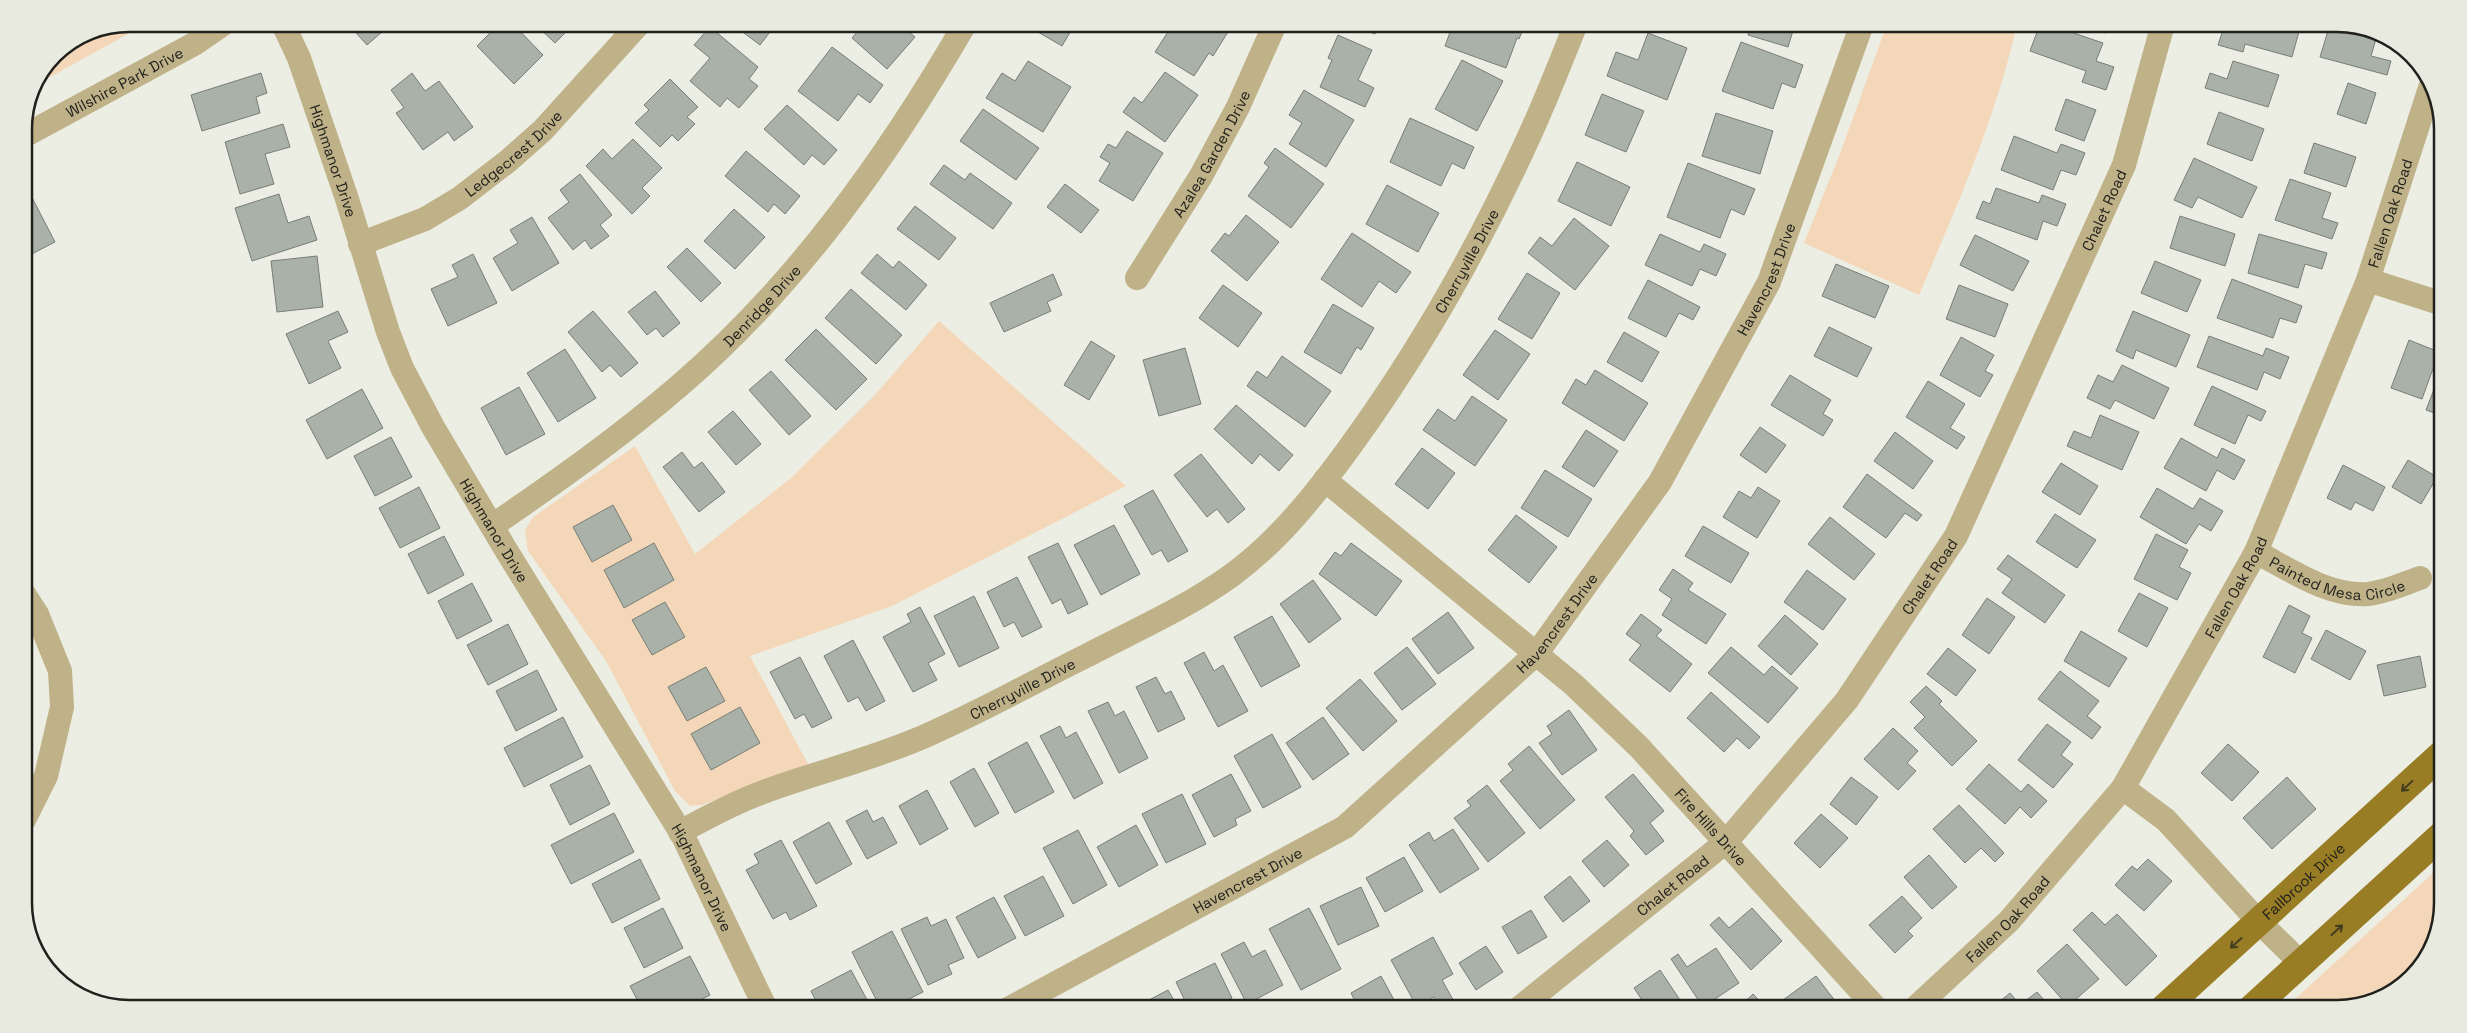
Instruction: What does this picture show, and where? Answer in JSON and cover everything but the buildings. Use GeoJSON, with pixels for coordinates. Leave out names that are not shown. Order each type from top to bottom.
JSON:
{"type":"FeatureCollection","features":[{"type":"Feature","properties":{"kind":"main road","name":"Fallbrook Drive"},"geometry":{"type":"LineString","coordinates":[[2172,1001],[2434,761]]}},
{"type":"Feature","properties":{"kind":"main road"},"geometry":{"type":"LineString","coordinates":[[2260,1001],[2434,842]]}},
{"type":"Feature","properties":{"kind":"street","name":"Azalea Garden Drive"},"geometry":{"type":"LineString","coordinates":[[1137,278],[1201,176],[1238,107],[1271,32]]}},
{"type":"Feature","properties":{"kind":"street","name":"Cherryville Drive"},"geometry":{"type":"LineString","coordinates":[[680,832],[764,792],[922,738],[1193,599],[1234,574],[1300,512],[1326,480],[1371,418],[1421,339],[1472,249],[1527,141],[1573,32]]}},
{"type":"Feature","properties":{"kind":"street","name":"Havencrest Drive"},"geometry":{"type":"LineString","coordinates":[[1023,1001],[1345,827],[1537,653],[1660,482],[1769,282],[1859,32]]}},
{"type":"Feature","properties":{"kind":"street","name":"Chalet Road"},"geometry":{"type":"LineString","coordinates":[[1528,1001],[1726,842],[1846,700],[1956,536],[2124,166],[2162,32]]}},
{"type":"Feature","properties":{"kind":"street","name":"Wilshire Park Drive"},"geometry":{"type":"LineString","coordinates":[[33,131],[142,74],[210,33]]}},
{"type":"Feature","properties":{"kind":"street","name":"Highmanor Drive"},"geometry":{"type":"LineString","coordinates":[[287,33],[299,58],[388,332],[402,368],[433,427],[492,526],[680,832],[762,1001]]}},
{"type":"Feature","properties":{"kind":"street","name":"Ledgecrest Drive"},"geometry":{"type":"LineString","coordinates":[[360,244],[425,219],[460,198],[508,161],[543,130],[631,33]]}},
{"type":"Feature","properties":{"kind":"street","name":"Denridge Drive"},"geometry":{"type":"LineString","coordinates":[[492,526],[611,441],[679,386],[742,328],[796,268],[876,167],[926,90],[960,33]]}},
{"type":"Feature","properties":{"kind":"street","name":"Fallen Oak Road"},"geometry":{"type":"LineString","coordinates":[[1923,1001],[2009,921],[2123,788],[2256,552],[2368,280],[2428,95]]}},
{"type":"Feature","properties":{"kind":"street"},"geometry":{"type":"LineString","coordinates":[[2368,280],[2434,301]]}},
{"type":"Feature","properties":{"kind":"street"},"geometry":{"type":"LineString","coordinates":[[1326,480],[1537,653]]}},
{"type":"Feature","properties":{"kind":"street","name":"Painted Mesa Circle"},"geometry":{"type":"LineString","coordinates":[[2256,552],[2340,592],[2367,594],[2392,589],[2420,578]]}},
{"type":"Feature","properties":{"kind":"street"},"geometry":{"type":"LineString","coordinates":[[33,608],[60,671],[62,707],[46,776],[33,802]]}},
{"type":"Feature","properties":{"kind":"street","name":"Fire Hills Drive"},"geometry":{"type":"LineString","coordinates":[[1537,653],[1574,685],[1639,748],[1870,1001]]}},
{"type":"Feature","properties":{"kind":"street"},"geometry":{"type":"LineString","coordinates":[[2123,788],[2166,820],[2259,922],[2301,963]]}},
{"type":"Feature","properties":{"kind":"shaded area"},"geometry":{"type":"Polygon","coordinates":[[[1884,32],[2015,32],[1987,128],[1919,295],[1804,243],[1841,151],[1884,32]]]}},
{"type":"Feature","properties":{"kind":"shaded area"},"geometry":{"type":"Polygon","coordinates":[[[130,33],[47,79],[65,57],[86,42],[110,34],[130,33]]]}},
{"type":"Feature","properties":{"kind":"shaded area"},"geometry":{"type":"Polygon","coordinates":[[[939,321],[1126,486],[892,606],[750,656],[808,764],[702,805],[690,806],[675,791],[606,661],[528,551],[525,530],[533,517],[635,446],[695,554],[791,478],[875,395],[939,321]]]}},
{"type":"Feature","properties":{"kind":"shaded area"},"geometry":{"type":"Polygon","coordinates":[[[2434,872],[2433,923],[2422,952],[2406,972],[2381,991],[2363,997],[2338,1001],[2293,1001],[2434,872]]]}}]}
